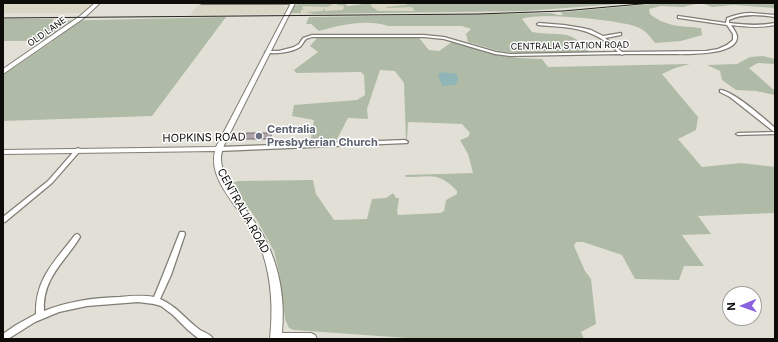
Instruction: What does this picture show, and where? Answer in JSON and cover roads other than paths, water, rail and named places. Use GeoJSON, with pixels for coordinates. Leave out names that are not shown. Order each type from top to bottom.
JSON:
{"type":"FeatureCollection","features":[{"type":"Feature","properties":{"kind":"main road","name":"OLD LANE"},"geometry":{"type":"LineString","coordinates":[[3,72],[82,17],[98,3]]}},
{"type":"Feature","properties":{"kind":"main road"},"geometry":{"type":"LineString","coordinates":[[202,3],[292,3]]}},
{"type":"Feature","properties":{"kind":"main road","name":"CENTRALIA ROAD"},"geometry":{"type":"LineString","coordinates":[[273,339],[278,303],[275,279],[270,262],[254,227],[220,173],[217,161],[219,149],[292,3]]}},
{"type":"Feature","properties":{"kind":"main road","name":"HOPKINS ROAD"},"geometry":{"type":"LineString","coordinates":[[3,152],[219,149]]}},
{"type":"Feature","properties":{"kind":"main road"},"geometry":{"type":"LineString","coordinates":[[273,339],[311,339]]}},
{"type":"Feature","properties":{"kind":"street"},"geometry":{"type":"LineString","coordinates":[[728,23],[728,19],[739,15],[754,14],[775,16]]}},
{"type":"Feature","properties":{"kind":"street"},"geometry":{"type":"LineString","coordinates":[[679,17],[755,26],[769,26],[775,24]]}},
{"type":"Feature","properties":{"kind":"street","name":"CENTRALIA STATION ROAD"},"geometry":{"type":"LineString","coordinates":[[267,52],[278,52],[295,48],[300,45],[304,39],[312,36],[356,35],[431,36],[496,53],[510,55],[699,52],[718,50],[730,45],[735,39],[735,34],[728,23]]}},
{"type":"Feature","properties":{"kind":"street"},"geometry":{"type":"LineString","coordinates":[[539,24],[580,28],[604,37],[622,54]]}},
{"type":"Feature","properties":{"kind":"street"},"geometry":{"type":"LineString","coordinates":[[604,37],[620,34]]}},
{"type":"Feature","properties":{"kind":"street"},"geometry":{"type":"LineString","coordinates":[[722,91],[732,96],[775,132]]}},
{"type":"Feature","properties":{"kind":"street"},"geometry":{"type":"LineString","coordinates":[[738,134],[775,132]]}},
{"type":"Feature","properties":{"kind":"street","name":"HOPKINS ROAD"},"geometry":{"type":"LineString","coordinates":[[219,149],[405,142]]}},
{"type":"Feature","properties":{"kind":"street"},"geometry":{"type":"LineString","coordinates":[[4,218],[50,182],[78,150]]}},
{"type":"Feature","properties":{"kind":"street"},"geometry":{"type":"LineString","coordinates":[[156,300],[182,234]]}},
{"type":"Feature","properties":{"kind":"street"},"geometry":{"type":"LineString","coordinates":[[40,316],[39,298],[42,287],[53,267],[77,237]]}},
{"type":"Feature","properties":{"kind":"street"},"geometry":{"type":"LineString","coordinates":[[3,338],[40,316],[64,306],[90,301],[140,299],[156,300],[168,306],[194,332],[209,339]]}},
{"type":"Feature","properties":{"kind":"water"},"geometry":{"type":"Polygon","coordinates":[[[441,72],[457,74],[458,80],[455,85],[442,86],[438,74],[441,72]]]}},
{"type":"Feature","properties":{"kind":"railway"},"geometry":{"type":"LineString","coordinates":[[3,18],[478,14],[563,11],[652,3]]}},
{"type":"Feature","properties":{"kind":"place","name":"Centralia Presbyterian Church"},"geometry":{"type":"Point","coordinates":[259,136]}}]}
